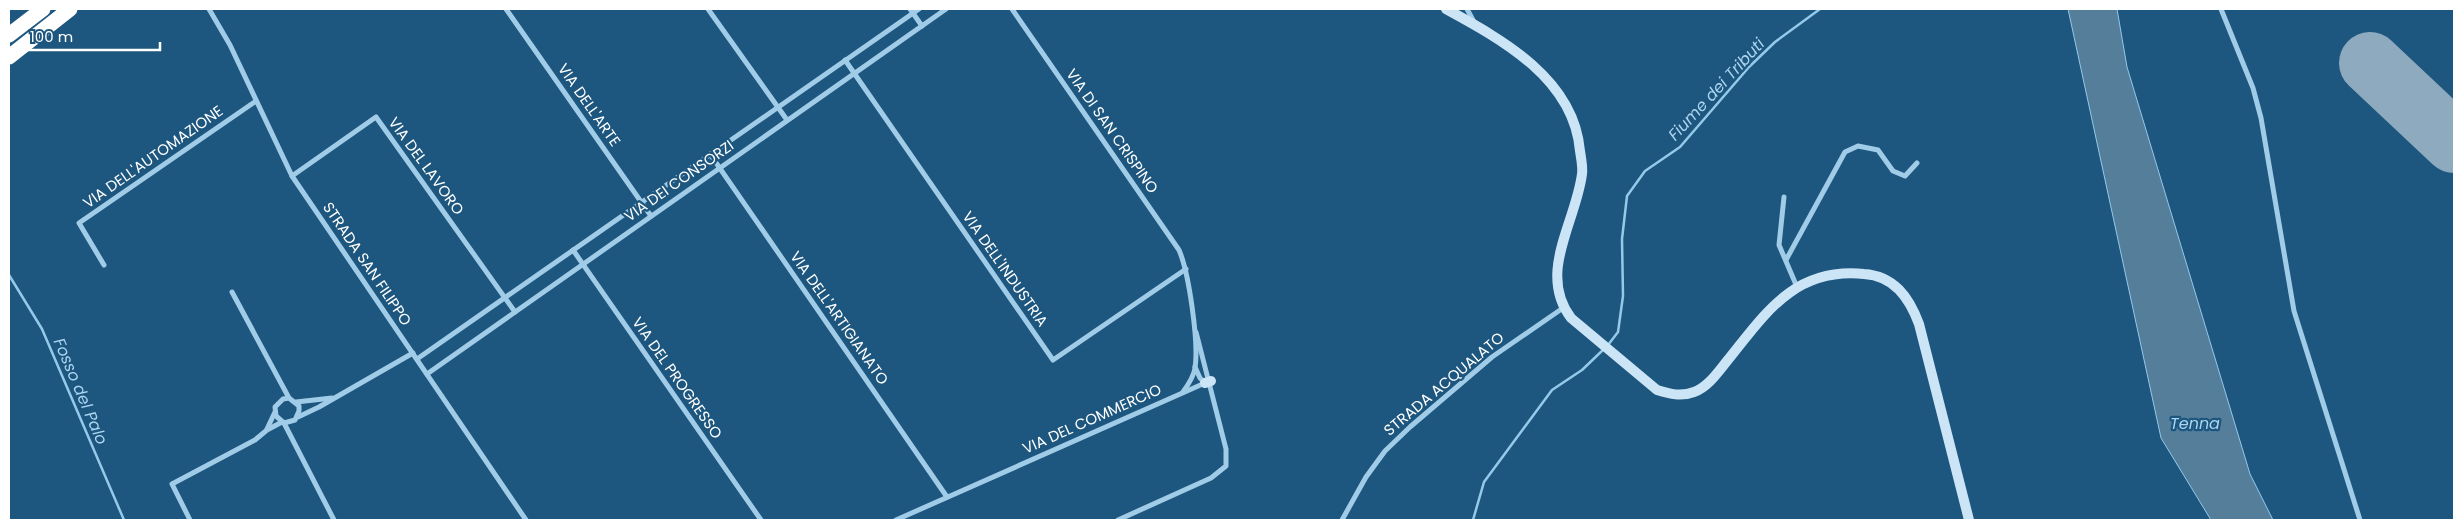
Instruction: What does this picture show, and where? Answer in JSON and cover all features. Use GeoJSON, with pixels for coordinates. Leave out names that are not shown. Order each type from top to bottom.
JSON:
{"type":"FeatureCollection","features":[{"type":"Feature","properties":{"kind":"highway"},"geometry":{"type":"LineString","coordinates":[[9,35],[43,9]]}},
{"type":"Feature","properties":{"kind":"highway"},"geometry":{"type":"LineString","coordinates":[[9,57],[70,9]]}},
{"type":"Feature","properties":{"kind":"main road"},"geometry":{"type":"LineString","coordinates":[[1446,9],[1462,11],[1478,26],[1545,75],[1562,99],[1575,123],[1582,173],[1558,261],[1558,290],[1563,308],[1586,332],[1657,390],[1673,396],[1695,392],[1711,381],[1774,304],[1797,287],[1826,277],[1855,273],[1874,275],[1895,284],[1911,304],[1919,324],[1969,520]]}},
{"type":"Feature","properties":{"kind":"street","name":"STRADA SAN FILIPPO"},"geometry":{"type":"LineString","coordinates":[[209,9],[230,45],[292,176],[526,520]]}},
{"type":"Feature","properties":{"kind":"street","name":"VIA DELL'ARTE"},"geometry":{"type":"LineString","coordinates":[[506,9],[651,216]]}},
{"type":"Feature","properties":{"kind":"street"},"geometry":{"type":"LineString","coordinates":[[708,9],[787,120]]}},
{"type":"Feature","properties":{"kind":"street","name":"VIA DEI CONSORZI"},"geometry":{"type":"LineString","coordinates":[[417,359],[845,60],[912,11],[919,9]]}},
{"type":"Feature","properties":{"kind":"street","name":"VIA DEI CONSORZI"},"geometry":{"type":"LineString","coordinates":[[427,374],[946,9]]}},
{"type":"Feature","properties":{"kind":"street","name":"VIA DI SAN CRISPINO"},"geometry":{"type":"LineString","coordinates":[[1012,9],[1180,250],[1186,269]]}},
{"type":"Feature","properties":{"kind":"street"},"geometry":{"type":"LineString","coordinates":[[2221,9],[2253,88],[2261,118],[2294,311],[2360,520]]}},
{"type":"Feature","properties":{"kind":"street"},"geometry":{"type":"LineString","coordinates":[[912,11],[922,26]]}},
{"type":"Feature","properties":{"kind":"street","name":"VIA DELL'INDUSTRIA"},"geometry":{"type":"LineString","coordinates":[[845,60],[1053,360],[1186,269]]}},
{"type":"Feature","properties":{"kind":"street","name":"VIA DELL'AUTOMAZIONE"},"geometry":{"type":"LineString","coordinates":[[104,265],[79,223],[256,101]]}},
{"type":"Feature","properties":{"kind":"street","name":"VIA DEL LAVORO"},"geometry":{"type":"LineString","coordinates":[[292,176],[376,117],[515,312]]}},
{"type":"Feature","properties":{"kind":"street"},"geometry":{"type":"LineString","coordinates":[[1786,260],[1845,152],[1858,146],[1878,150],[1893,171],[1905,176],[1917,163]]}},
{"type":"Feature","properties":{"kind":"street","name":"VIA DELL'ARTIGIANATO"},"geometry":{"type":"LineString","coordinates":[[710,154],[947,497]]}},
{"type":"Feature","properties":{"kind":"street"},"geometry":{"type":"LineString","coordinates":[[1784,197],[1779,245],[1797,287]]}},
{"type":"Feature","properties":{"kind":"street","name":"VIA DEL PROGRESSO"},"geometry":{"type":"LineString","coordinates":[[573,250],[761,520]]}},
{"type":"Feature","properties":{"kind":"street","name":"VIA DEL COMMERCIO"},"geometry":{"type":"LineString","coordinates":[[896,520],[1183,392],[1195,367],[1194,324],[1186,269]]}},
{"type":"Feature","properties":{"kind":"street"},"geometry":{"type":"LineString","coordinates":[[232,292],[289,398],[299,406],[298,417]]}},
{"type":"Feature","properties":{"kind":"street","name":"STRADA ACQUALATO"},"geometry":{"type":"LineString","coordinates":[[1342,520],[1366,477],[1386,451],[1410,427],[1492,356],[1563,308]]}},
{"type":"Feature","properties":{"kind":"street"},"geometry":{"type":"LineString","coordinates":[[1118,520],[1211,478],[1226,466],[1226,448],[1194,324]]}},
{"type":"Feature","properties":{"kind":"street"},"geometry":{"type":"LineString","coordinates":[[190,520],[172,484],[255,440],[267,430],[283,422],[292,422],[413,353]]}},
{"type":"Feature","properties":{"kind":"street"},"geometry":{"type":"LineString","coordinates":[[1195,367],[1200,378],[1208,382]]}},
{"type":"Feature","properties":{"kind":"street"},"geometry":{"type":"LineString","coordinates":[[1183,392],[1208,382]]}},
{"type":"Feature","properties":{"kind":"street"},"geometry":{"type":"LineString","coordinates":[[283,399],[285,391]]}},
{"type":"Feature","properties":{"kind":"street"},"geometry":{"type":"LineString","coordinates":[[296,402],[316,401],[337,396]]}},
{"type":"Feature","properties":{"kind":"street"},"geometry":{"type":"LineString","coordinates":[[267,430],[278,402],[289,398]]}},
{"type":"Feature","properties":{"kind":"street"},"geometry":{"type":"LineString","coordinates":[[275,412],[291,432],[334,520]]}},
{"type":"Feature","properties":{"kind":"street"},"geometry":{"type":"LineString","coordinates":[[291,432],[292,422]]}},
{"type":"Feature","properties":{"kind":"water","name":"Tenna"},"geometry":{"type":"Polygon","coordinates":[[[2068,9],[2117,9],[2127,67],[2250,474],[2273,520],[2211,520],[2161,438],[2068,9]]]}},
{"type":"Feature","properties":{"kind":"waterway","name":"Fiume dei Tributi"},"geometry":{"type":"LineString","coordinates":[[1608,345],[1618,332],[1623,296],[1622,239],[1627,196],[1645,171],[1680,147],[1749,67],[1775,42],[1820,9]]}},
{"type":"Feature","properties":{"kind":"waterway","name":"Fosso del Palo"},"geometry":{"type":"LineString","coordinates":[[9,275],[42,329],[124,520]]}},
{"type":"Feature","properties":{"kind":"waterway","name":"Fiume dei Tributi"},"geometry":{"type":"LineString","coordinates":[[1473,520],[1484,482],[1552,390],[1582,370],[1604,349]]}},
{"type":"Feature","properties":{"kind":"runway"},"geometry":{"type":"LineString","coordinates":[[2370,63],[2454,142]]}}]}
